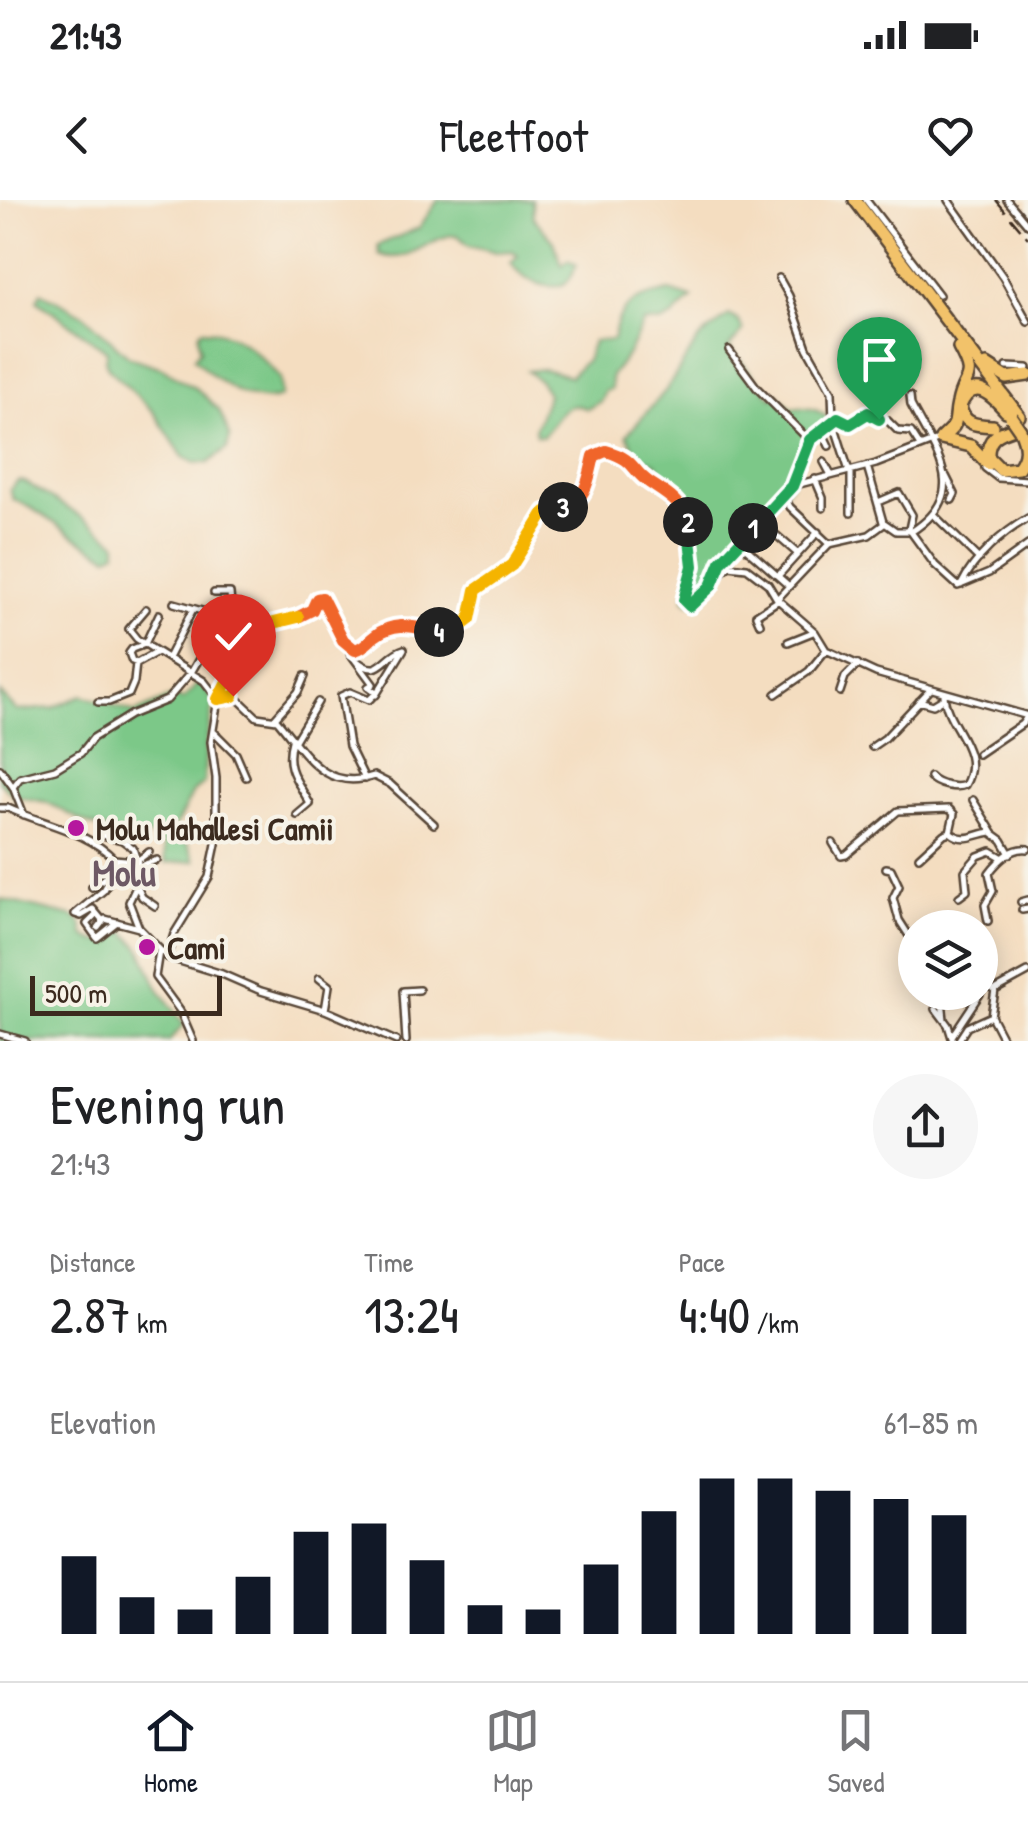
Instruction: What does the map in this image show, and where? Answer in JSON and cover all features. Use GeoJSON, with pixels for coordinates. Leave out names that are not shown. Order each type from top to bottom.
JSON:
{"type":"FeatureCollection","features":[{"type":"Feature","properties":{"kind":"highway"},"geometry":{"type":"LineString","coordinates":[[853,200],[1023,427]]}},
{"type":"Feature","properties":{"kind":"highway"},"geometry":{"type":"LineString","coordinates":[[950,330],[996,374],[1012,378],[1028,374]]}},
{"type":"Feature","properties":{"kind":"highway"},"geometry":{"type":"LineString","coordinates":[[942,440],[958,420],[958,400],[968,376],[950,330]]}},
{"type":"Feature","properties":{"kind":"highway"},"geometry":{"type":"LineString","coordinates":[[1023,427],[1012,390],[1028,374]]}},
{"type":"Feature","properties":{"kind":"highway"},"geometry":{"type":"LineString","coordinates":[[986,391],[1023,427],[973,424],[964,418],[960,406],[969,393],[986,391]]}},
{"type":"Feature","properties":{"kind":"highway"},"geometry":{"type":"LineString","coordinates":[[942,440],[954,432],[993,426]]}},
{"type":"Feature","properties":{"kind":"highway"},"geometry":{"type":"LineString","coordinates":[[942,440],[1023,427]]}},
{"type":"Feature","properties":{"kind":"highway"},"geometry":{"type":"LineString","coordinates":[[942,440],[971,446],[1001,474],[1028,477]]}},
{"type":"Feature","properties":{"kind":"street"},"geometry":{"type":"LineString","coordinates":[[866,200],[940,295]]}},
{"type":"Feature","properties":{"kind":"street"},"geometry":{"type":"LineString","coordinates":[[948,200],[1003,277],[1028,322]]}},
{"type":"Feature","properties":{"kind":"street"},"geometry":{"type":"LineString","coordinates":[[1007,200],[1028,225]]}},
{"type":"Feature","properties":{"kind":"street"},"geometry":{"type":"LineString","coordinates":[[779,278],[790,296],[806,348],[832,392],[833,421],[850,471],[851,513]]}},
{"type":"Feature","properties":{"kind":"street"},"geometry":{"type":"LineString","coordinates":[[728,350],[757,388],[810,440]]}},
{"type":"Feature","properties":{"kind":"street"},"geometry":{"type":"LineString","coordinates":[[1007,368],[1028,374]]}},
{"type":"Feature","properties":{"kind":"street"},"geometry":{"type":"LineString","coordinates":[[868,466],[884,524],[898,531],[910,532],[934,515],[944,500],[942,440],[911,405],[910,396]]}},
{"type":"Feature","properties":{"kind":"street"},"geometry":{"type":"LineString","coordinates":[[792,486],[810,440],[840,417],[852,424],[870,414],[888,421],[896,430],[910,431],[920,446]]}},
{"type":"Feature","properties":{"kind":"street"},"geometry":{"type":"LineString","coordinates":[[822,431],[829,446]]}},
{"type":"Feature","properties":{"kind":"street"},"geometry":{"type":"LineString","coordinates":[[348,649],[361,649],[378,634],[398,626],[418,625],[437,633],[468,622],[476,590],[512,565],[545,512],[576,503],[589,482],[594,456],[602,451],[628,459],[647,481],[668,492],[681,506],[690,525],[693,557],[685,604],[693,604],[721,562],[792,486],[868,466],[942,440]]}},
{"type":"Feature","properties":{"kind":"street"},"geometry":{"type":"LineString","coordinates":[[824,462],[831,475]]}},
{"type":"Feature","properties":{"kind":"street"},"geometry":{"type":"LineString","coordinates":[[946,474],[954,492],[952,500]]}},
{"type":"Feature","properties":{"kind":"street"},"geometry":{"type":"LineString","coordinates":[[815,479],[823,508]]}},
{"type":"Feature","properties":{"kind":"street"},"geometry":{"type":"LineString","coordinates":[[878,502],[898,493],[912,516],[910,532],[935,565],[958,586],[989,574],[1028,545]]}},
{"type":"Feature","properties":{"kind":"street"},"geometry":{"type":"LineString","coordinates":[[783,494],[790,507],[834,546],[846,539],[869,535],[884,524]]}},
{"type":"Feature","properties":{"kind":"street"},"geometry":{"type":"LineString","coordinates":[[934,515],[979,559]]}},
{"type":"Feature","properties":{"kind":"street"},"geometry":{"type":"LineString","coordinates":[[961,585],[979,559],[1028,518]]}},
{"type":"Feature","properties":{"kind":"street"},"geometry":{"type":"LineString","coordinates":[[760,522],[798,554]]}},
{"type":"Feature","properties":{"kind":"street"},"geometry":{"type":"LineString","coordinates":[[778,576],[818,532]]}},
{"type":"Feature","properties":{"kind":"street"},"geometry":{"type":"LineString","coordinates":[[740,544],[789,586]]}},
{"type":"Feature","properties":{"kind":"street"},"geometry":{"type":"LineString","coordinates":[[760,624],[756,615],[778,599],[828,544]]}},
{"type":"Feature","properties":{"kind":"street"},"geometry":{"type":"LineString","coordinates":[[712,580],[729,566],[744,567],[768,584],[826,650],[876,673],[944,696],[972,699],[1028,716],[978,754]]}},
{"type":"Feature","properties":{"kind":"street"},"geometry":{"type":"LineString","coordinates":[[214,593],[230,593],[232,616]]}},
{"type":"Feature","properties":{"kind":"street"},"geometry":{"type":"LineString","coordinates":[[167,957],[174,934],[210,877],[216,778],[213,732],[218,699],[256,626],[306,614],[322,598],[348,649],[373,684],[368,687],[376,695]]}},
{"type":"Feature","properties":{"kind":"street"},"geometry":{"type":"LineString","coordinates":[[174,603],[223,618],[246,618],[256,626]]}},
{"type":"Feature","properties":{"kind":"street"},"geometry":{"type":"LineString","coordinates":[[168,658],[193,608]]}},
{"type":"Feature","properties":{"kind":"street"},"geometry":{"type":"LineString","coordinates":[[146,610],[129,630],[145,644],[192,671],[218,699]]}},
{"type":"Feature","properties":{"kind":"street"},"geometry":{"type":"LineString","coordinates":[[122,660],[145,644],[159,614]]}},
{"type":"Feature","properties":{"kind":"street"},"geometry":{"type":"LineString","coordinates":[[13,787],[20,778],[55,769],[81,752],[93,738],[166,700],[192,671],[223,618]]}},
{"type":"Feature","properties":{"kind":"street"},"geometry":{"type":"LineString","coordinates":[[788,642],[814,632]]}},
{"type":"Feature","properties":{"kind":"street"},"geometry":{"type":"LineString","coordinates":[[348,649],[370,670],[404,650],[376,695],[366,700],[347,691],[341,696],[349,746],[365,779]]}},
{"type":"Feature","properties":{"kind":"street"},"geometry":{"type":"LineString","coordinates":[[776,694],[809,671],[826,650]]}},
{"type":"Feature","properties":{"kind":"street"},"geometry":{"type":"LineString","coordinates":[[98,702],[129,694],[136,663],[130,651]]}},
{"type":"Feature","properties":{"kind":"street"},"geometry":{"type":"LineString","coordinates":[[136,663],[158,652]]}},
{"type":"Feature","properties":{"kind":"street"},"geometry":{"type":"LineString","coordinates":[[840,692],[846,676],[858,664]]}},
{"type":"Feature","properties":{"kind":"street"},"geometry":{"type":"LineString","coordinates":[[274,719],[298,692],[305,676]]}},
{"type":"Feature","properties":{"kind":"street"},"geometry":{"type":"LineString","coordinates":[[872,747],[930,689]]}},
{"type":"Feature","properties":{"kind":"street"},"geometry":{"type":"LineString","coordinates":[[218,699],[233,696],[255,716],[274,719],[335,780],[357,782],[374,776],[390,784],[434,824]]}},
{"type":"Feature","properties":{"kind":"street"},"geometry":{"type":"LineString","coordinates":[[919,701],[933,705],[944,696]]}},
{"type":"Feature","properties":{"kind":"street"},"geometry":{"type":"LineString","coordinates":[[930,777],[937,783],[959,787],[969,778],[968,744],[944,696]]}},
{"type":"Feature","properties":{"kind":"street"},"geometry":{"type":"LineString","coordinates":[[297,815],[310,804],[289,767],[293,741],[318,702]]}},
{"type":"Feature","properties":{"kind":"street"},"geometry":{"type":"LineString","coordinates":[[213,732],[236,754],[246,777]]}},
{"type":"Feature","properties":{"kind":"street"},"geometry":{"type":"LineString","coordinates":[[0,769],[13,787],[24,815]]}},
{"type":"Feature","properties":{"kind":"street"},"geometry":{"type":"LineString","coordinates":[[973,800],[1010,854]]}},
{"type":"Feature","properties":{"kind":"street"},"geometry":{"type":"LineString","coordinates":[[0,808],[86,838],[114,858],[138,864],[157,860]]}},
{"type":"Feature","properties":{"kind":"street"},"geometry":{"type":"LineString","coordinates":[[833,843],[841,856],[846,855],[898,810],[950,809],[954,814],[950,832]]}},
{"type":"Feature","properties":{"kind":"street"},"geometry":{"type":"LineString","coordinates":[[950,832],[963,840],[993,833]]}},
{"type":"Feature","properties":{"kind":"street"},"geometry":{"type":"LineString","coordinates":[[919,857],[950,832]]}},
{"type":"Feature","properties":{"kind":"street"},"geometry":{"type":"LineString","coordinates":[[102,835],[133,848],[141,876],[128,902],[138,928],[167,957],[324,1010],[396,1041]]}},
{"type":"Feature","properties":{"kind":"street"},"geometry":{"type":"LineString","coordinates":[[985,910],[984,905],[993,891],[988,874],[1003,858],[1020,848],[1028,849]]}},
{"type":"Feature","properties":{"kind":"street"},"geometry":{"type":"LineString","coordinates":[[959,897],[967,891],[965,871],[976,857],[993,851],[1003,858]]}},
{"type":"Feature","properties":{"kind":"street"},"geometry":{"type":"LineString","coordinates":[[138,864],[149,852]]}},
{"type":"Feature","properties":{"kind":"street"},"geometry":{"type":"LineString","coordinates":[[114,858],[112,876],[104,890],[75,914],[81,916],[94,909],[103,921],[138,928]]}},
{"type":"Feature","properties":{"kind":"street"},"geometry":{"type":"LineString","coordinates":[[886,868],[900,886],[894,897],[898,914]]}},
{"type":"Feature","properties":{"kind":"street"},"geometry":{"type":"LineString","coordinates":[[92,887],[112,876]]}},
{"type":"Feature","properties":{"kind":"street"},"geometry":{"type":"LineString","coordinates":[[136,883],[142,897],[155,906]]}},
{"type":"Feature","properties":{"kind":"street"},"geometry":{"type":"LineString","coordinates":[[96,915],[87,924],[97,938],[117,922]]}},
{"type":"Feature","properties":{"kind":"street"},"geometry":{"type":"LineString","coordinates":[[98,928],[103,921]]}},
{"type":"Feature","properties":{"kind":"street"},"geometry":{"type":"LineString","coordinates":[[159,951],[155,977],[180,1011],[193,1041]]}},
{"type":"Feature","properties":{"kind":"street"},"geometry":{"type":"LineString","coordinates":[[998,988],[1028,972]]}},
{"type":"Feature","properties":{"kind":"street"},"geometry":{"type":"LineString","coordinates":[[318,978],[329,986],[324,1010]]}},
{"type":"Feature","properties":{"kind":"street"},"geometry":{"type":"LineString","coordinates":[[406,1041],[402,991],[418,990]]}},
{"type":"Feature","properties":{"kind":"street"},"geometry":{"type":"LineString","coordinates":[[937,1010],[947,1024]]}},
{"type":"Feature","properties":{"kind":"street"},"geometry":{"type":"LineString","coordinates":[[942,1010],[954,1039]]}},
{"type":"Feature","properties":{"kind":"street"},"geometry":{"type":"LineString","coordinates":[[954,1039],[970,1010]]}},
{"type":"Feature","properties":{"kind":"street"},"geometry":{"type":"LineString","coordinates":[[992,1010],[991,1016],[1004,1041]]}},
{"type":"Feature","properties":{"kind":"street"},"geometry":{"type":"LineString","coordinates":[[954,1039],[966,1027],[991,1016]]}},
{"type":"Feature","properties":{"kind":"street"},"geometry":{"type":"LineString","coordinates":[[0,1034],[25,1041]]}},
{"type":"Feature","properties":{"kind":"green space"},"geometry":{"type":"Polygon","coordinates":[[[438,200],[532,200],[533,217],[554,242],[562,265],[568,260],[577,265],[570,279],[554,286],[537,283],[515,268],[511,262],[518,256],[513,251],[496,252],[469,245],[457,235],[400,257],[379,254],[378,245],[419,228],[438,200]]]}},
{"type":"Feature","properties":{"kind":"green space"},"geometry":{"type":"Polygon","coordinates":[[[670,291],[692,298],[673,317],[660,323],[644,322],[628,354],[611,376],[611,389],[605,391],[601,401],[587,409],[566,408],[543,436],[536,435],[548,394],[527,371],[543,369],[570,376],[586,360],[593,341],[613,340],[624,310],[631,304],[670,291]]]}},
{"type":"Feature","properties":{"kind":"green space"},"geometry":{"type":"Polygon","coordinates":[[[41,292],[84,315],[129,357],[162,368],[198,390],[219,410],[230,436],[227,449],[208,463],[195,463],[183,457],[153,411],[108,368],[107,351],[37,300],[41,292]]]}},
{"type":"Feature","properties":{"kind":"green space"},"geometry":{"type":"Polygon","coordinates":[[[729,315],[739,321],[743,331],[729,347],[772,398],[777,394],[791,408],[813,409],[831,421],[808,440],[791,483],[719,562],[711,585],[691,603],[685,598],[692,575],[694,538],[687,515],[657,464],[638,456],[627,435],[666,390],[698,340],[729,315]]]}},
{"type":"Feature","properties":{"kind":"green space"},"geometry":{"type":"Polygon","coordinates":[[[201,330],[225,333],[255,352],[280,378],[281,397],[245,395],[212,374],[194,358],[200,350],[201,330]]]}},
{"type":"Feature","properties":{"kind":"green space"},"geometry":{"type":"Polygon","coordinates":[[[18,481],[93,524],[117,543],[117,552],[109,556],[97,550],[13,499],[10,489],[18,481]]]}},
{"type":"Feature","properties":{"kind":"green space"},"geometry":{"type":"Polygon","coordinates":[[[200,681],[214,702],[204,783],[193,792],[173,831],[188,845],[195,861],[166,863],[163,843],[150,836],[123,835],[88,824],[46,802],[14,796],[0,782],[0,693],[17,711],[53,708],[82,695],[135,713],[173,696],[183,700],[200,681]]]}},
{"type":"Feature","properties":{"kind":"green space"},"geometry":{"type":"Polygon","coordinates":[[[0,899],[75,917],[82,924],[84,935],[94,941],[108,939],[123,930],[141,949],[157,986],[184,1025],[169,1041],[0,1041],[0,899]]]}},
{"type":"Feature","properties":{"kind":"railway"},"geometry":{"type":"LineString","coordinates":[[996,200],[1028,238]]}},
{"type":"Feature","properties":{"kind":"place","name":"Molu Mahallesi Camii"},"geometry":{"type":"Point","coordinates":[76,828]}},
{"type":"Feature","properties":{"kind":"place","name":"Cami"},"geometry":{"type":"Point","coordinates":[147,947]}},
{"type":"Feature","properties":{"kind":"district","name":"Molu"},"geometry":{"type":"Point","coordinates":[124,872]}},
{"type":"Feature","properties":{"kind":"route"},"geometry":{"type":"LineString","coordinates":[[233,696],[218,699],[254,628],[306,614],[320,598],[325,600],[343,640],[355,650],[387,628],[418,625],[437,633],[468,622],[476,590],[512,565],[545,512],[576,503],[589,482],[594,456],[602,451],[628,459],[647,481],[668,492],[681,506],[690,525],[693,557],[684,600],[686,605],[692,605],[711,586],[721,562],[792,486],[810,440],[838,418],[852,424],[868,413],[879,419]]}}]}
